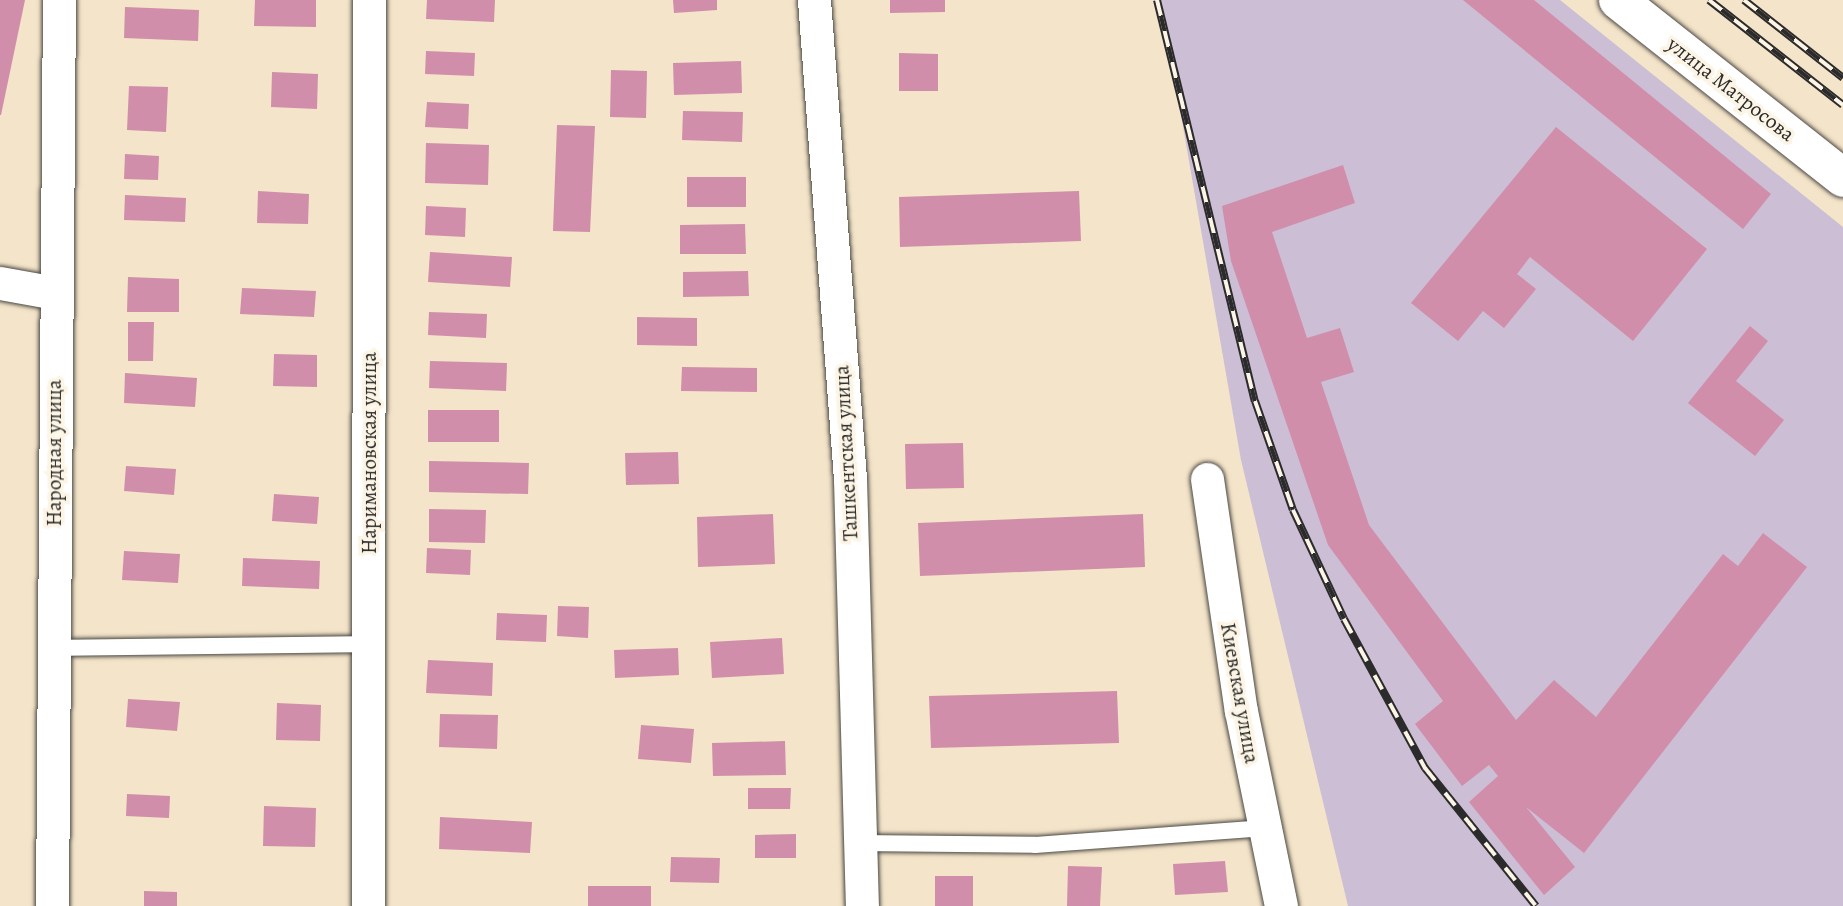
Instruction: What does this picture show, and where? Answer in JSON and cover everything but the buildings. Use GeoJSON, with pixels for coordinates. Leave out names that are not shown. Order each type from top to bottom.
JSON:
{"type":"FeatureCollection","features":[{"type":"Feature","properties":{"kind":"street","name":"Народная улица"},"geometry":{"type":"LineString","coordinates":[[52,906],[59,0]]}},
{"type":"Feature","properties":{"kind":"street","name":"Наримановская улица"},"geometry":{"type":"LineString","coordinates":[[368,906],[369,0]]}},
{"type":"Feature","properties":{"kind":"street","name":"Ташкентская улица"},"geometry":{"type":"LineString","coordinates":[[814,0],[850,479],[858,843],[862,906]]}},
{"type":"Feature","properties":{"kind":"street","name":"улица Матросова"},"geometry":{"type":"LineString","coordinates":[[1618,0],[1843,178]]}},
{"type":"Feature","properties":{"kind":"street"},"geometry":{"type":"LineString","coordinates":[[0,283],[56,293]]}},
{"type":"Feature","properties":{"kind":"street","name":"Киевская улица"},"geometry":{"type":"LineString","coordinates":[[1207,479],[1241,711],[1281,906]]}},
{"type":"Feature","properties":{"kind":"lane"},"geometry":{"type":"LineString","coordinates":[[53,648],[369,644]]}},
{"type":"Feature","properties":{"kind":"lane"},"geometry":{"type":"LineString","coordinates":[[858,843],[1035,845],[1265,828]]}},
{"type":"Feature","properties":{"kind":"shaded area"},"geometry":{"type":"Polygon","coordinates":[[[1161,0],[1560,0],[1843,227],[1843,906],[1348,906],[1241,460],[1161,0]]]}},
{"type":"Feature","properties":{"kind":"railway"},"geometry":{"type":"LineString","coordinates":[[1157,0],[1255,401],[1293,510],[1344,619],[1425,768],[1536,906]]}},
{"type":"Feature","properties":{"kind":"railway"},"geometry":{"type":"LineString","coordinates":[[1709,0],[1843,105]]}},
{"type":"Feature","properties":{"kind":"railway"},"geometry":{"type":"LineString","coordinates":[[1744,0],[1843,78]]}}]}
